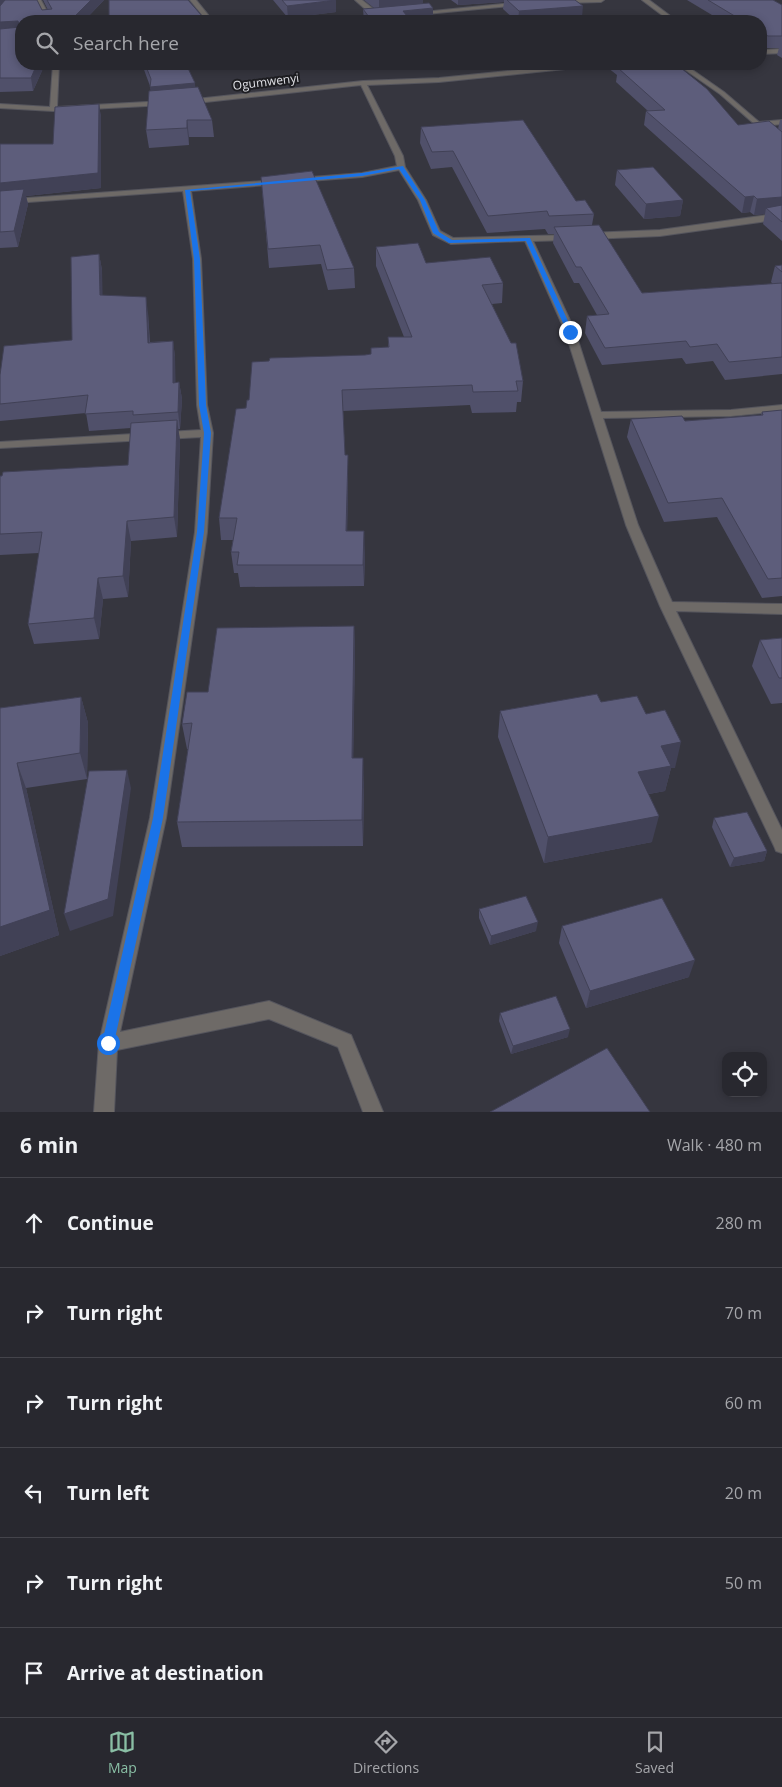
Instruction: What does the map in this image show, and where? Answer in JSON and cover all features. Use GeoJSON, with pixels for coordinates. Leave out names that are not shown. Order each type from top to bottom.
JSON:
{"type":"FeatureCollection","features":[{"type":"Feature","properties":{"kind":"street"},"geometry":{"type":"LineString","coordinates":[[38,0],[46,15]]}},
{"type":"Feature","properties":{"kind":"street"},"geometry":{"type":"LineString","coordinates":[[193,0],[205,15]]}},
{"type":"Feature","properties":{"kind":"street"},"geometry":{"type":"LineString","coordinates":[[358,0],[375,15]]}},
{"type":"Feature","properties":{"kind":"street"},"geometry":{"type":"LineString","coordinates":[[556,1],[601,0]]}},
{"type":"Feature","properties":{"kind":"street"},"geometry":{"type":"LineString","coordinates":[[645,0],[666,15]]}},
{"type":"Feature","properties":{"kind":"street"},"geometry":{"type":"LineString","coordinates":[[405,14],[528,2]]}},
{"type":"Feature","properties":{"kind":"street"},"geometry":{"type":"LineString","coordinates":[[767,52],[782,51]]}},
{"type":"Feature","properties":{"kind":"street"},"geometry":{"type":"LineString","coordinates":[[54,108],[56,70]]}},
{"type":"Feature","properties":{"kind":"street","name":"Ogumwenyi"},"geometry":{"type":"LineString","coordinates":[[181,102],[363,82],[439,80],[536,70]]}},
{"type":"Feature","properties":{"kind":"street"},"geometry":{"type":"LineString","coordinates":[[689,70],[722,93],[782,146]]}},
{"type":"Feature","properties":{"kind":"street"},"geometry":{"type":"LineString","coordinates":[[363,82],[399,156],[401,167],[422,200],[436,233],[451,241],[660,232],[782,216]]}},
{"type":"Feature","properties":{"kind":"street"},"geometry":{"type":"LineString","coordinates":[[0,106],[54,108],[173,103]]}},
{"type":"Feature","properties":{"kind":"street"},"geometry":{"type":"LineString","coordinates":[[756,124],[782,122]]}},
{"type":"Feature","properties":{"kind":"street"},"geometry":{"type":"LineString","coordinates":[[294,181],[362,175],[401,167]]}},
{"type":"Feature","properties":{"kind":"street"},"geometry":{"type":"LineString","coordinates":[[0,202],[284,182]]}},
{"type":"Feature","properties":{"kind":"street"},"geometry":{"type":"LineString","coordinates":[[104,1112],[108,1043],[158,818],[200,532],[207,433],[202,405],[197,259],[187,190]]}},
{"type":"Feature","properties":{"kind":"street"},"geometry":{"type":"LineString","coordinates":[[528,239],[570,332],[632,525],[667,606],[782,846]]}},
{"type":"Feature","properties":{"kind":"street"},"geometry":{"type":"LineString","coordinates":[[598,415],[732,413],[782,408]]}},
{"type":"Feature","properties":{"kind":"street"},"geometry":{"type":"LineString","coordinates":[[0,445],[207,433]]}},
{"type":"Feature","properties":{"kind":"street"},"geometry":{"type":"LineString","coordinates":[[667,606],[782,609]]}},
{"type":"Feature","properties":{"kind":"street"},"geometry":{"type":"LineString","coordinates":[[108,1043],[269,1010],[345,1041],[373,1112]]}},
{"type":"Feature","properties":{"kind":"building"},"geometry":{"type":"Polygon","coordinates":[[[5,0],[37,0],[42,10],[52,9],[47,0],[91,0],[76,15],[15,15],[15,21],[0,22],[0,6],[5,0]]]}},
{"type":"Feature","properties":{"kind":"building"},"geometry":{"type":"Polygon","coordinates":[[[109,0],[188,0],[201,15],[109,15],[109,0]]]}},
{"type":"Feature","properties":{"kind":"building"},"geometry":{"type":"Polygon","coordinates":[[[282,0],[336,0],[287,6],[282,0]]]}},
{"type":"Feature","properties":{"kind":"building"},"geometry":{"type":"Polygon","coordinates":[[[507,0],[575,0],[583,6],[519,11],[507,0]]]}},
{"type":"Feature","properties":{"kind":"building"},"geometry":{"type":"Polygon","coordinates":[[[708,0],[773,0],[782,5],[782,36],[767,35],[767,15],[733,15],[708,0]]]}},
{"type":"Feature","properties":{"kind":"building"},"geometry":{"type":"Polygon","coordinates":[[[429,3],[433,8],[403,11],[406,15],[368,15],[363,9],[429,3]]]}},
{"type":"Feature","properties":{"kind":"building"},"geometry":{"type":"Polygon","coordinates":[[[15,28],[15,70],[34,70],[31,78],[0,78],[0,29],[15,28]]]}},
{"type":"Feature","properties":{"kind":"building"},"geometry":{"type":"Polygon","coordinates":[[[147,70],[189,70],[195,83],[150,87],[151,79],[147,70]]]}},
{"type":"Feature","properties":{"kind":"building"},"geometry":{"type":"Polygon","coordinates":[[[620,70],[683,70],[707,89],[738,125],[769,121],[782,132],[782,197],[757,199],[754,196],[745,197],[646,111],[665,110],[620,70]]]}},
{"type":"Feature","properties":{"kind":"building"},"geometry":{"type":"Polygon","coordinates":[[[198,87],[212,120],[187,120],[187,128],[146,130],[149,91],[198,87]]]}},
{"type":"Feature","properties":{"kind":"building"},"geometry":{"type":"Polygon","coordinates":[[[99,104],[98,173],[0,183],[0,144],[53,144],[55,107],[99,104]]]}},
{"type":"Feature","properties":{"kind":"building"},"geometry":{"type":"Polygon","coordinates":[[[523,120],[576,201],[585,200],[594,214],[549,216],[547,211],[488,216],[453,151],[432,152],[421,127],[523,120]]]}},
{"type":"Feature","properties":{"kind":"building"},"geometry":{"type":"Polygon","coordinates":[[[653,167],[683,200],[646,204],[617,170],[653,167]]]}},
{"type":"Feature","properties":{"kind":"building"},"geometry":{"type":"Polygon","coordinates":[[[312,171],[354,268],[327,270],[320,245],[268,249],[261,177],[312,171]]]}},
{"type":"Feature","properties":{"kind":"building"},"geometry":{"type":"Polygon","coordinates":[[[24,189],[14,231],[0,232],[0,191],[24,189]]]}},
{"type":"Feature","properties":{"kind":"building"},"geometry":{"type":"Polygon","coordinates":[[[782,205],[782,222],[766,208],[782,205]]]}},
{"type":"Feature","properties":{"kind":"building"},"geometry":{"type":"Polygon","coordinates":[[[599,225],[642,293],[782,283],[782,357],[729,362],[717,344],[690,347],[686,341],[605,348],[587,316],[609,314],[581,267],[576,267],[554,227],[599,225]]]}},
{"type":"Feature","properties":{"kind":"building"},"geometry":{"type":"Polygon","coordinates":[[[418,243],[426,263],[490,257],[503,283],[482,285],[511,343],[516,343],[523,381],[516,381],[518,391],[473,392],[472,385],[342,390],[345,455],[348,455],[346,531],[364,531],[363,565],[237,565],[239,552],[231,552],[237,518],[219,518],[236,409],[246,408],[247,400],[249,400],[252,362],[269,361],[270,358],[365,355],[371,354],[371,348],[389,347],[388,337],[412,337],[376,247],[418,243]]]}},
{"type":"Feature","properties":{"kind":"building"},"geometry":{"type":"Polygon","coordinates":[[[99,254],[100,295],[146,297],[148,343],[173,341],[173,383],[179,382],[178,412],[133,415],[133,411],[85,414],[88,395],[0,404],[0,375],[4,346],[72,340],[71,257],[99,254]]]}},
{"type":"Feature","properties":{"kind":"building"},"geometry":{"type":"Polygon","coordinates":[[[782,265],[782,272],[775,266],[782,265]]]}},
{"type":"Feature","properties":{"kind":"building"},"geometry":{"type":"Polygon","coordinates":[[[782,410],[782,578],[768,579],[722,498],[668,503],[631,419],[682,416],[685,421],[763,415],[762,412],[782,410]]]}},
{"type":"Feature","properties":{"kind":"building"},"geometry":{"type":"Polygon","coordinates":[[[177,420],[174,517],[127,521],[123,576],[98,578],[94,618],[28,624],[42,532],[0,534],[0,476],[2,476],[3,472],[128,465],[131,423],[177,420]]]}},
{"type":"Feature","properties":{"kind":"building"},"geometry":{"type":"Polygon","coordinates":[[[354,626],[352,758],[363,758],[362,820],[177,822],[192,723],[182,724],[187,692],[208,692],[217,628],[354,626]]]}},
{"type":"Feature","properties":{"kind":"building"},"geometry":{"type":"Polygon","coordinates":[[[782,638],[782,678],[779,678],[760,640],[782,638]]]}},
{"type":"Feature","properties":{"kind":"building"},"geometry":{"type":"Polygon","coordinates":[[[597,694],[601,702],[637,696],[646,714],[665,710],[681,742],[661,746],[671,766],[638,772],[659,816],[548,837],[500,711],[597,694]]]}},
{"type":"Feature","properties":{"kind":"building"},"geometry":{"type":"Polygon","coordinates":[[[81,697],[80,753],[17,763],[50,910],[0,927],[0,708],[81,697]]]}},
{"type":"Feature","properties":{"kind":"building"},"geometry":{"type":"Polygon","coordinates":[[[127,770],[108,899],[64,914],[89,771],[127,770]]]}},
{"type":"Feature","properties":{"kind":"building"},"geometry":{"type":"Polygon","coordinates":[[[747,812],[767,851],[734,858],[714,818],[747,812]]]}},
{"type":"Feature","properties":{"kind":"building"},"geometry":{"type":"Polygon","coordinates":[[[526,896],[538,922],[491,936],[479,909],[526,896]]]}},
{"type":"Feature","properties":{"kind":"building"},"geometry":{"type":"Polygon","coordinates":[[[662,898],[695,960],[590,991],[562,926],[662,898]]]}},
{"type":"Feature","properties":{"kind":"building"},"geometry":{"type":"Polygon","coordinates":[[[556,996],[570,1029],[513,1046],[500,1013],[556,996]]]}},
{"type":"Feature","properties":{"kind":"building"},"geometry":{"type":"Polygon","coordinates":[[[607,1048],[650,1112],[490,1112],[607,1048]]]}},
{"type":"Feature","properties":{"kind":"route"},"geometry":{"type":"LineString","coordinates":[[108,1043],[158,818],[200,532],[207,433],[202,405],[197,259],[187,190],[362,175],[401,167],[422,200],[436,233],[451,241],[487,242],[528,239],[570,332]]}}]}
